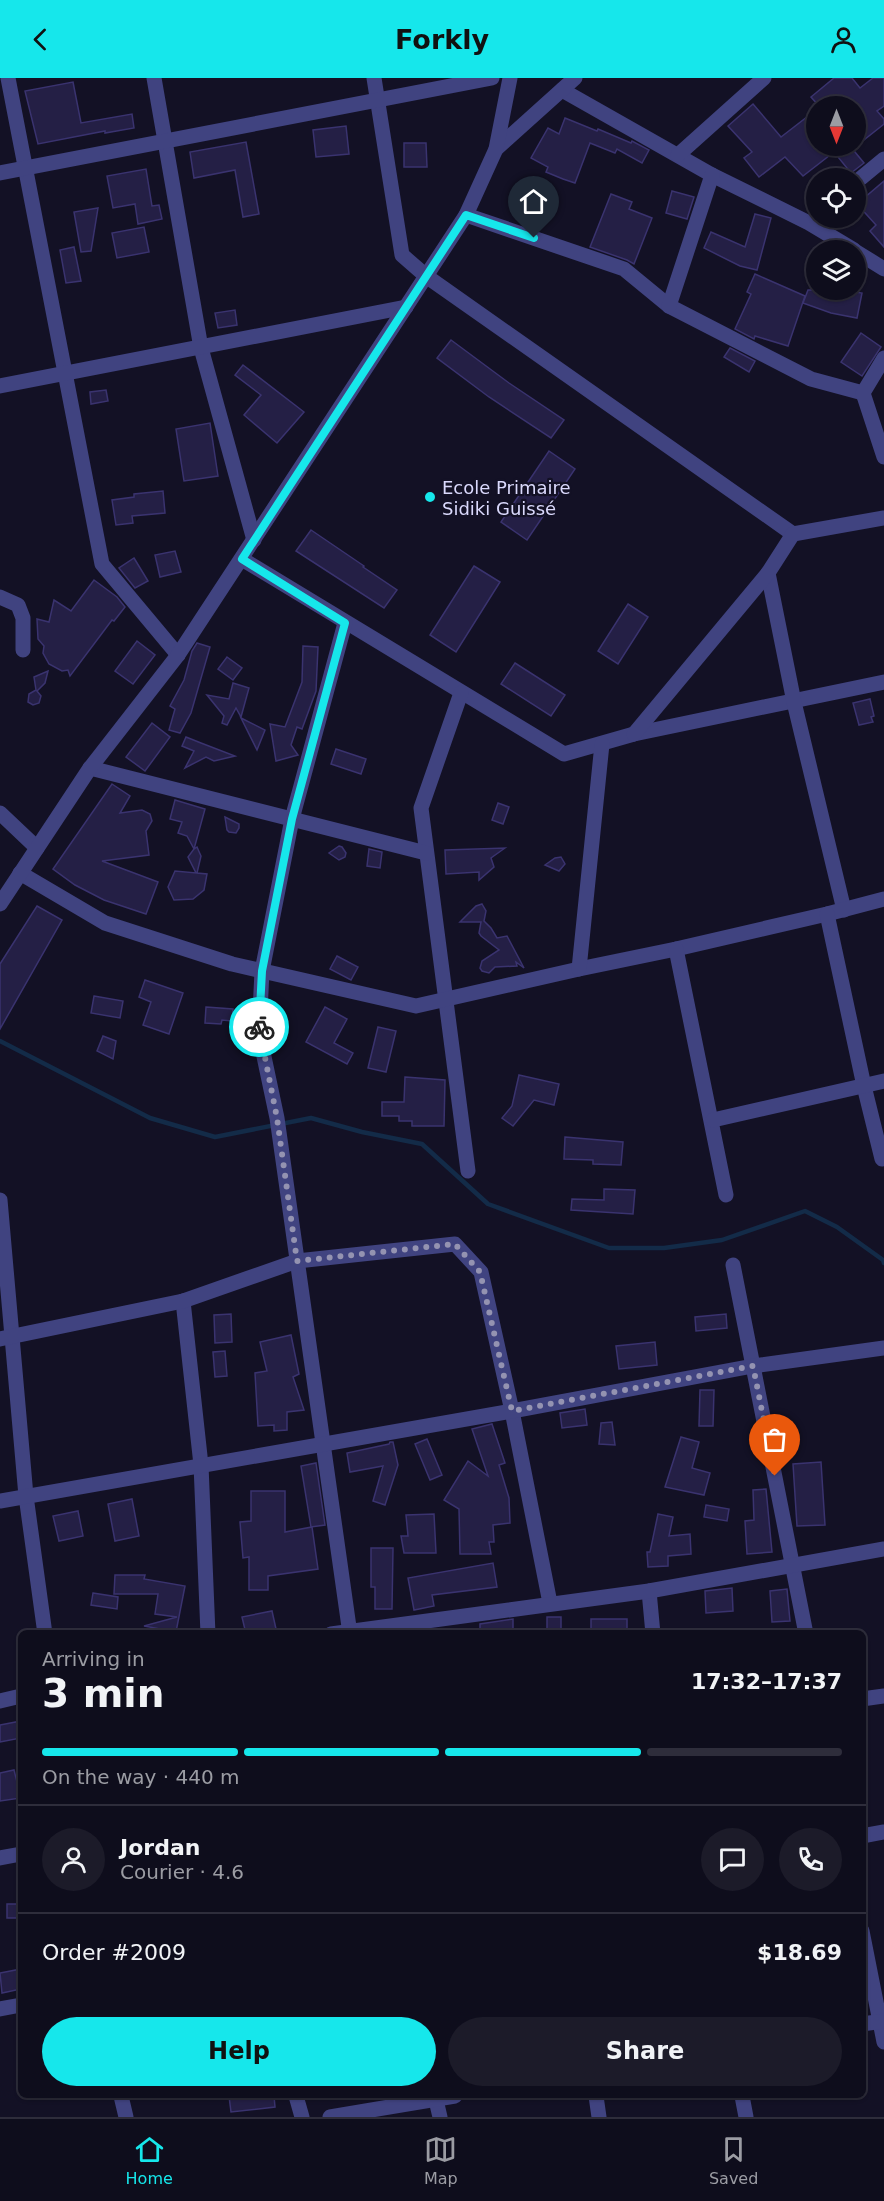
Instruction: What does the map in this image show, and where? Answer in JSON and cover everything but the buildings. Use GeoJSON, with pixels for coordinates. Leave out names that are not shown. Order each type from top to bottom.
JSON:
{"type":"FeatureCollection","features":[{"type":"Feature","properties":{"kind":"street"},"geometry":{"type":"LineString","coordinates":[[8,78],[24,168],[67,373],[102,564],[178,655]]}},
{"type":"Feature","properties":{"kind":"street"},"geometry":{"type":"LineString","coordinates":[[154,78],[201,348],[255,540]]}},
{"type":"Feature","properties":{"kind":"street"},"geometry":{"type":"LineString","coordinates":[[374,78],[402,255],[426,276],[793,534],[884,518]]}},
{"type":"Feature","properties":{"kind":"street"},"geometry":{"type":"LineString","coordinates":[[0,173],[165,143],[492,78]]}},
{"type":"Feature","properties":{"kind":"street"},"geometry":{"type":"LineString","coordinates":[[0,904],[90,768],[178,655],[466,215],[496,149],[510,78]]}},
{"type":"Feature","properties":{"kind":"street"},"geometry":{"type":"LineString","coordinates":[[496,149],[575,78]]}},
{"type":"Feature","properties":{"kind":"street"},"geometry":{"type":"LineString","coordinates":[[678,155],[765,78]]}},
{"type":"Feature","properties":{"kind":"street"},"geometry":{"type":"LineString","coordinates":[[562,90],[712,175],[806,216]]}},
{"type":"Feature","properties":{"kind":"street"},"geometry":{"type":"LineString","coordinates":[[866,174],[884,159]]}},
{"type":"Feature","properties":{"kind":"street"},"geometry":{"type":"LineString","coordinates":[[669,306],[712,175]]}},
{"type":"Feature","properties":{"kind":"street"},"geometry":{"type":"LineString","coordinates":[[466,215],[624,269],[669,306],[811,379],[863,393]]}},
{"type":"Feature","properties":{"kind":"street"},"geometry":{"type":"LineString","coordinates":[[824,228],[840,240]]}},
{"type":"Feature","properties":{"kind":"street"},"geometry":{"type":"LineString","coordinates":[[866,257],[884,268]]}},
{"type":"Feature","properties":{"kind":"street"},"geometry":{"type":"LineString","coordinates":[[0,386],[406,307]]}},
{"type":"Feature","properties":{"kind":"street"},"geometry":{"type":"LineString","coordinates":[[863,393],[879,377],[884,358]]}},
{"type":"Feature","properties":{"kind":"street"},"geometry":{"type":"LineString","coordinates":[[863,393],[884,458]]}},
{"type":"Feature","properties":{"kind":"street"},"geometry":{"type":"LineString","coordinates":[[634,734],[768,573],[793,534]]}},
{"type":"Feature","properties":{"kind":"street"},"geometry":{"type":"LineString","coordinates":[[242,559],[564,754],[634,734],[884,682]]}},
{"type":"Feature","properties":{"kind":"street"},"geometry":{"type":"LineString","coordinates":[[768,573],[794,702],[844,910]]}},
{"type":"Feature","properties":{"kind":"street"},"geometry":{"type":"LineString","coordinates":[[0,597],[18,605],[23,618],[23,650]]}},
{"type":"Feature","properties":{"kind":"street"},"geometry":{"type":"LineString","coordinates":[[345,623],[292,819],[262,971],[259,1033],[278,1125],[350,1630]]}},
{"type":"Feature","properties":{"kind":"street"},"geometry":{"type":"LineString","coordinates":[[461,693],[421,808],[468,1171]]}},
{"type":"Feature","properties":{"kind":"street"},"geometry":{"type":"LineString","coordinates":[[579,969],[602,744]]}},
{"type":"Feature","properties":{"kind":"street"},"geometry":{"type":"LineString","coordinates":[[90,768],[426,853]]}},
{"type":"Feature","properties":{"kind":"street"},"geometry":{"type":"LineString","coordinates":[[0,813],[37,848]]}},
{"type":"Feature","properties":{"kind":"street"},"geometry":{"type":"LineString","coordinates":[[20,873],[105,923],[232,964],[416,1006],[444,998],[676,949],[884,899]]}},
{"type":"Feature","properties":{"kind":"street"},"geometry":{"type":"LineString","coordinates":[[827,914],[882,1159]]}},
{"type":"Feature","properties":{"kind":"street"},"geometry":{"type":"LineString","coordinates":[[676,949],[713,1120],[726,1195]]}},
{"type":"Feature","properties":{"kind":"street"},"geometry":{"type":"LineString","coordinates":[[713,1120],[884,1081]]}},
{"type":"Feature","properties":{"kind":"street"},"geometry":{"type":"LineString","coordinates":[[0,1200],[7,1337],[44,1630]]}},
{"type":"Feature","properties":{"kind":"street"},"geometry":{"type":"LineString","coordinates":[[7,1337],[183,1301],[297,1261],[455,1244],[480,1272],[512,1411],[550,1603]]}},
{"type":"Feature","properties":{"kind":"street"},"geometry":{"type":"LineString","coordinates":[[733,1265],[805,1630]]}},
{"type":"Feature","properties":{"kind":"street"},"geometry":{"type":"LineString","coordinates":[[183,1301],[201,1465],[208,1630]]}},
{"type":"Feature","properties":{"kind":"street"},"geometry":{"type":"LineString","coordinates":[[0,1501],[753,1366],[884,1348]]}},
{"type":"Feature","properties":{"kind":"street"},"geometry":{"type":"LineString","coordinates":[[364,1630],[649,1591],[884,1549]]}},
{"type":"Feature","properties":{"kind":"street"},"geometry":{"type":"LineString","coordinates":[[649,1591],[653,1630]]}},
{"type":"Feature","properties":{"kind":"street"},"geometry":{"type":"LineString","coordinates":[[866,1698],[884,1696]]}},
{"type":"Feature","properties":{"kind":"street"},"geometry":{"type":"LineString","coordinates":[[0,1701],[18,1697]]}},
{"type":"Feature","properties":{"kind":"street"},"geometry":{"type":"LineString","coordinates":[[866,1835],[884,1832]]}},
{"type":"Feature","properties":{"kind":"street"},"geometry":{"type":"LineString","coordinates":[[0,1858],[18,1855]]}},
{"type":"Feature","properties":{"kind":"street"},"geometry":{"type":"LineString","coordinates":[[866,1949],[882,2021],[884,2042]]}},
{"type":"Feature","properties":{"kind":"street"},"geometry":{"type":"LineString","coordinates":[[0,2009],[18,2006]]}},
{"type":"Feature","properties":{"kind":"street"},"geometry":{"type":"LineString","coordinates":[[866,2023],[882,2021]]}},
{"type":"Feature","properties":{"kind":"street"},"geometry":{"type":"LineString","coordinates":[[121,2098],[126,2117]]}},
{"type":"Feature","properties":{"kind":"street"},"geometry":{"type":"LineString","coordinates":[[297,2098],[302,2117]]}},
{"type":"Feature","properties":{"kind":"street"},"geometry":{"type":"LineString","coordinates":[[330,2117],[431,2098]]}},
{"type":"Feature","properties":{"kind":"street"},"geometry":{"type":"LineString","coordinates":[[436,2098],[440,2117]]}},
{"type":"Feature","properties":{"kind":"street"},"geometry":{"type":"LineString","coordinates":[[596,2098],[599,2117]]}},
{"type":"Feature","properties":{"kind":"street"},"geometry":{"type":"LineString","coordinates":[[742,2098],[746,2117]]}},
{"type":"Feature","properties":{"kind":"waterway"},"geometry":{"type":"LineString","coordinates":[[0,1041],[150,1118],[215,1137],[311,1118],[362,1132],[422,1144],[488,1204],[609,1248],[664,1248],[722,1240],[805,1211],[837,1227],[884,1263]]}},
{"type":"Feature","properties":{"kind":"way so far"},"geometry":{"type":"LineString","coordinates":[[259,1027],[277,1118],[297,1261],[455,1244],[480,1272],[512,1411],[753,1366],[775,1476]]}},
{"type":"Feature","properties":{"kind":"place","name":"Ecole Primaire Sidiki Guissé"},"geometry":{"type":"Point","coordinates":[430,497]}},
{"type":"Feature","properties":{"kind":"route"},"geometry":{"type":"LineString","coordinates":[[259,1027],[262,971],[292,819],[345,623],[242,559],[466,215],[534,238]]}}]}
